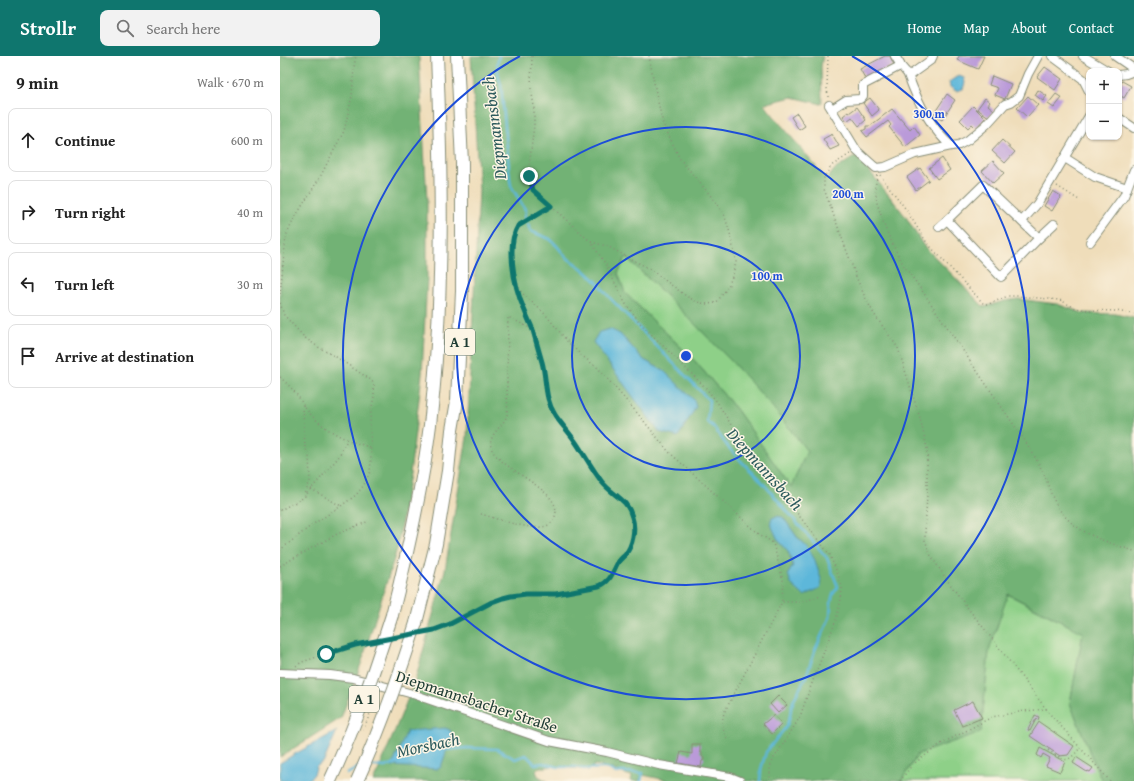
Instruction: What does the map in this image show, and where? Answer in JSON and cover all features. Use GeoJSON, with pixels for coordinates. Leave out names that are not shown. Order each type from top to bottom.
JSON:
{"type":"FeatureCollection","features":[{"type":"Feature","properties":{"kind":"highway","name":"A 1"},"geometry":{"type":"LineString","coordinates":[[330,781],[373,676],[392,615],[409,547],[430,426],[440,298],[441,163],[437,56]]}},
{"type":"Feature","properties":{"kind":"highway","name":"A 1"},"geometry":{"type":"LineString","coordinates":[[357,781],[383,720],[417,628],[436,544],[448,471],[452,430],[457,401],[462,291],[462,163],[457,56]]}},
{"type":"Feature","properties":{"kind":"street"},"geometry":{"type":"LineString","coordinates":[[896,56],[900,65],[908,75],[917,98],[932,125],[951,146]]}},
{"type":"Feature","properties":{"kind":"street"},"geometry":{"type":"LineString","coordinates":[[908,75],[921,68],[931,60],[933,56]]}},
{"type":"Feature","properties":{"kind":"street"},"geometry":{"type":"LineString","coordinates":[[900,65],[864,85],[863,96],[860,99],[846,100],[831,107],[857,150],[876,168],[885,167],[915,154],[959,145],[968,140],[986,125],[1005,104],[1011,102],[1019,96],[1028,74],[1038,56]]}},
{"type":"Feature","properties":{"kind":"street"},"geometry":{"type":"LineString","coordinates":[[1052,56],[1083,79],[1086,85]]}},
{"type":"Feature","properties":{"kind":"street"},"geometry":{"type":"LineString","coordinates":[[1083,56],[1103,68]]}},
{"type":"Feature","properties":{"kind":"street"},"geometry":{"type":"LineString","coordinates":[[1115,56],[1134,70],[1122,75]]}},
{"type":"Feature","properties":{"kind":"street"},"geometry":{"type":"LineString","coordinates":[[1122,120],[1134,128]]}},
{"type":"Feature","properties":{"kind":"street"},"geometry":{"type":"LineString","coordinates":[[1022,221],[1037,204],[1086,121]]}},
{"type":"Feature","properties":{"kind":"street"},"geometry":{"type":"LineString","coordinates":[[1065,158],[1095,177],[1127,188]]}},
{"type":"Feature","properties":{"kind":"street"},"geometry":{"type":"LineString","coordinates":[[1090,242],[1124,196],[1134,170]]}},
{"type":"Feature","properties":{"kind":"street"},"geometry":{"type":"LineString","coordinates":[[939,227],[983,185],[1039,238]]}},
{"type":"Feature","properties":{"kind":"street"},"geometry":{"type":"LineString","coordinates":[[947,220],[1001,277],[1054,224]]}},
{"type":"Feature","properties":{"kind":"street","name":"Diepmannsbacher Straße"},"geometry":{"type":"LineString","coordinates":[[282,673],[330,675],[353,678],[413,694],[549,741],[607,752],[663,766],[730,777],[740,781]]}},
{"type":"Feature","properties":{"kind":"path"},"geometry":{"type":"LineString","coordinates":[[280,294],[286,236],[294,219],[320,177],[344,131],[352,96],[356,56]]}},
{"type":"Feature","properties":{"kind":"path"},"geometry":{"type":"LineString","coordinates":[[532,56],[531,88],[534,106],[534,125],[529,176],[533,190],[591,242],[606,266],[625,303],[641,324],[706,388],[717,402],[741,441],[830,554],[842,587],[836,620],[800,717],[774,758],[770,767],[770,781]]}},
{"type":"Feature","properties":{"kind":"path"},"geometry":{"type":"LineString","coordinates":[[591,242],[607,246],[650,269],[686,296],[697,302],[707,304],[716,303],[728,287],[733,274],[736,262],[724,214],[680,159],[663,124],[649,56]]}},
{"type":"Feature","properties":{"kind":"path"},"geometry":{"type":"LineString","coordinates":[[828,56],[827,88],[831,107]]}},
{"type":"Feature","properties":{"kind":"path"},"geometry":{"type":"LineString","coordinates":[[857,150],[830,166],[824,177],[824,189],[865,297],[874,314],[898,348],[920,418],[927,448],[927,494],[924,531],[931,556],[947,580],[1047,709],[1110,781]]}},
{"type":"Feature","properties":{"kind":"path"},"geometry":{"type":"LineString","coordinates":[[876,168],[877,178],[875,187],[877,203],[894,249],[904,266],[924,292],[1027,444],[1043,473],[1055,502],[1066,518],[1089,534],[1134,551]]}},
{"type":"Feature","properties":{"kind":"path"},"geometry":{"type":"LineString","coordinates":[[1050,182],[1079,200]]}},
{"type":"Feature","properties":{"kind":"path"},"geometry":{"type":"LineString","coordinates":[[417,628],[434,630],[450,624],[492,602],[511,596],[526,594],[556,594],[604,584],[611,577],[620,559],[629,548],[633,538],[633,520],[626,503],[602,482],[550,407],[547,397],[543,365],[513,275],[512,242],[515,230],[518,226],[551,206]]}},
{"type":"Feature","properties":{"kind":"path"},"geometry":{"type":"LineString","coordinates":[[513,275],[522,292],[546,315],[567,341],[581,355],[598,368],[669,452],[758,532],[773,543],[783,580],[782,602],[724,714],[721,723],[727,738]]}},
{"type":"Feature","properties":{"kind":"path"},"geometry":{"type":"LineString","coordinates":[[280,303],[284,314],[304,337],[371,380],[374,384],[374,396],[370,418],[370,472],[364,485],[356,495],[312,525],[280,550]]}},
{"type":"Feature","properties":{"kind":"path"},"geometry":{"type":"LineString","coordinates":[[481,514],[525,527],[549,526],[554,519],[556,509],[553,500],[539,487],[500,460],[491,444],[491,440],[506,416],[508,317],[532,329]]}},
{"type":"Feature","properties":{"kind":"path"},"geometry":{"type":"LineString","coordinates":[[280,377],[297,395],[308,411],[321,424],[347,440],[370,447]]}},
{"type":"Feature","properties":{"kind":"path"},"geometry":{"type":"LineString","coordinates":[[303,404],[305,448],[309,454],[310,481],[304,496]]}},
{"type":"Feature","properties":{"kind":"path"},"geometry":{"type":"LineString","coordinates":[[280,510],[300,500],[311,489],[338,458],[347,440]]}},
{"type":"Feature","properties":{"kind":"path"},"geometry":{"type":"LineString","coordinates":[[311,489],[341,506]]}},
{"type":"Feature","properties":{"kind":"path"},"geometry":{"type":"LineString","coordinates":[[280,566],[335,535],[369,521]]}},
{"type":"Feature","properties":{"kind":"path"},"geometry":{"type":"LineString","coordinates":[[782,602],[801,602],[821,596]]}},
{"type":"Feature","properties":{"kind":"path"},"geometry":{"type":"LineString","coordinates":[[282,673],[302,662],[355,645],[379,640]]}},
{"type":"Feature","properties":{"kind":"path"},"geometry":{"type":"LineString","coordinates":[[900,781],[912,765],[941,744],[992,717],[1024,711],[1047,709]]}},
{"type":"Feature","properties":{"kind":"path"},"geometry":{"type":"LineString","coordinates":[[1048,750],[1066,760],[1072,757],[1080,748]]}},
{"type":"Feature","properties":{"kind":"green space"},"geometry":{"type":"Polygon","coordinates":[[[280,56],[419,56],[427,201],[427,278],[422,374],[410,474],[397,549],[361,664],[341,718],[280,757],[280,56]]]}},
{"type":"Feature","properties":{"kind":"green space"},"geometry":{"type":"Polygon","coordinates":[[[471,56],[823,56],[821,66],[822,104],[792,97],[764,104],[827,180],[834,170],[856,156],[906,217],[923,245],[984,307],[1004,301],[1018,299],[1057,304],[1083,313],[1115,314],[1134,318],[1134,781],[1104,781],[1100,777],[1070,703],[1083,633],[1008,594],[989,651],[981,732],[918,754],[901,781],[671,781],[643,775],[639,781],[631,781],[632,776],[595,765],[589,770],[554,766],[538,768],[536,771],[538,776],[547,781],[373,781],[415,681],[445,570],[467,437],[479,190],[471,56]],[[626,257],[618,273],[625,293],[694,360],[737,410],[791,487],[807,451],[770,404],[733,363],[626,257]],[[620,334],[593,342],[664,371],[644,360],[620,334]],[[783,517],[778,540],[788,551],[793,565],[788,574],[806,545],[797,537],[783,517]]]}},
{"type":"Feature","properties":{"kind":"green space"},"geometry":{"type":"Polygon","coordinates":[[[626,257],[735,365],[770,403],[808,451],[791,488],[737,410],[694,360],[625,293],[618,273],[626,257]]]}},
{"type":"Feature","properties":{"kind":"green space"},"geometry":{"type":"Polygon","coordinates":[[[1007,594],[1083,633],[1070,703],[1100,777],[1104,781],[901,781],[918,754],[981,731],[989,651],[1007,594]]]}},
{"type":"Feature","properties":{"kind":"water"},"geometry":{"type":"Polygon","coordinates":[[[959,76],[964,78],[965,83],[963,89],[956,91],[950,87],[949,82],[959,76]]]}},
{"type":"Feature","properties":{"kind":"water"},"geometry":{"type":"Polygon","coordinates":[[[610,329],[620,334],[644,360],[664,371],[694,400],[696,407],[678,437],[659,432],[593,342],[599,332],[610,329]]]}},
{"type":"Feature","properties":{"kind":"water"},"geometry":{"type":"Polygon","coordinates":[[[776,516],[783,517],[797,537],[806,545],[815,560],[822,582],[820,588],[804,596],[791,584],[788,574],[793,565],[788,551],[778,540],[772,527],[771,519],[776,516]]]}},
{"type":"Feature","properties":{"kind":"water"},"geometry":{"type":"Polygon","coordinates":[[[445,728],[450,730],[452,735],[441,767],[438,769],[392,766],[407,731],[445,728]]]}},
{"type":"Feature","properties":{"kind":"water"},"geometry":{"type":"Polygon","coordinates":[[[337,731],[324,761],[317,766],[314,774],[308,781],[280,781],[280,763],[337,731]]]}},
{"type":"Feature","properties":{"kind":"building"},"geometry":{"type":"Polygon","coordinates":[[[885,56],[890,56],[894,65],[866,80],[860,69],[885,56]]]}},
{"type":"Feature","properties":{"kind":"building"},"geometry":{"type":"Polygon","coordinates":[[[959,56],[984,56],[978,69],[957,60],[959,56]]]}},
{"type":"Feature","properties":{"kind":"building"},"geometry":{"type":"Polygon","coordinates":[[[1045,67],[1062,79],[1055,90],[1037,77],[1045,67]]]}},
{"type":"Feature","properties":{"kind":"building"},"geometry":{"type":"Polygon","coordinates":[[[992,76],[1011,84],[1005,99],[995,95],[998,88],[989,85],[992,76]]]}},
{"type":"Feature","properties":{"kind":"building"},"geometry":{"type":"Polygon","coordinates":[[[1122,81],[1131,86],[1124,98],[1122,97],[1122,81]]]}},
{"type":"Feature","properties":{"kind":"building"},"geometry":{"type":"Polygon","coordinates":[[[1038,90],[1047,96],[1043,101],[1035,95],[1038,90]]]}},
{"type":"Feature","properties":{"kind":"building"},"geometry":{"type":"Polygon","coordinates":[[[947,94],[955,100],[942,120],[933,115],[947,94]]]}},
{"type":"Feature","properties":{"kind":"building"},"geometry":{"type":"Polygon","coordinates":[[[1056,94],[1062,98],[1054,108],[1048,104],[1056,94]]]}},
{"type":"Feature","properties":{"kind":"building"},"geometry":{"type":"Polygon","coordinates":[[[1028,96],[1038,105],[1027,117],[1017,108],[1028,96]]]}},
{"type":"Feature","properties":{"kind":"building"},"geometry":{"type":"Polygon","coordinates":[[[870,98],[879,110],[872,116],[863,103],[870,98]]]}},
{"type":"Feature","properties":{"kind":"building"},"geometry":{"type":"Polygon","coordinates":[[[985,98],[990,102],[988,105],[994,110],[989,117],[977,109],[985,98]]]}},
{"type":"Feature","properties":{"kind":"building"},"geometry":{"type":"Polygon","coordinates":[[[973,106],[985,118],[976,128],[972,124],[968,128],[960,120],[973,106]]]}},
{"type":"Feature","properties":{"kind":"building"},"geometry":{"type":"Polygon","coordinates":[[[857,107],[866,120],[859,126],[852,117],[847,121],[843,116],[857,107]]]}},
{"type":"Feature","properties":{"kind":"building"},"geometry":{"type":"Polygon","coordinates":[[[892,109],[910,130],[914,126],[920,135],[905,147],[889,127],[891,125],[888,121],[867,137],[862,131],[866,129],[866,126],[870,126],[892,109]]]}},
{"type":"Feature","properties":{"kind":"building"},"geometry":{"type":"Polygon","coordinates":[[[797,113],[805,126],[799,130],[791,117],[797,113]]]}},
{"type":"Feature","properties":{"kind":"building"},"geometry":{"type":"Polygon","coordinates":[[[832,134],[839,146],[830,150],[823,139],[832,134]]]}},
{"type":"Feature","properties":{"kind":"building"},"geometry":{"type":"Polygon","coordinates":[[[1002,140],[1015,152],[1005,163],[992,151],[1002,140]]]}},
{"type":"Feature","properties":{"kind":"building"},"geometry":{"type":"Polygon","coordinates":[[[942,158],[950,170],[937,179],[929,168],[942,158]]]}},
{"type":"Feature","properties":{"kind":"building"},"geometry":{"type":"Polygon","coordinates":[[[993,161],[1004,173],[993,183],[982,171],[993,161]]]}},
{"type":"Feature","properties":{"kind":"building"},"geometry":{"type":"Polygon","coordinates":[[[920,168],[929,180],[916,190],[907,177],[920,168]]]}},
{"type":"Feature","properties":{"kind":"building"},"geometry":{"type":"Polygon","coordinates":[[[1053,191],[1061,196],[1052,211],[1044,206],[1053,191]]]}},
{"type":"Feature","properties":{"kind":"building"},"geometry":{"type":"Polygon","coordinates":[[[778,696],[787,705],[778,713],[770,704],[778,696]]]}},
{"type":"Feature","properties":{"kind":"building"},"geometry":{"type":"Polygon","coordinates":[[[973,701],[982,718],[962,726],[954,710],[973,701]]]}},
{"type":"Feature","properties":{"kind":"building"},"geometry":{"type":"Polygon","coordinates":[[[774,715],[782,724],[772,734],[763,724],[774,715]]]}},
{"type":"Feature","properties":{"kind":"building"},"geometry":{"type":"Polygon","coordinates":[[[1035,715],[1039,717],[1038,720],[1036,719],[1030,731],[1028,730],[1035,715]]]}},
{"type":"Feature","properties":{"kind":"building"},"geometry":{"type":"Polygon","coordinates":[[[1039,722],[1074,746],[1068,755],[1060,756],[1030,736],[1039,722]]]}},
{"type":"Feature","properties":{"kind":"building"},"geometry":{"type":"Polygon","coordinates":[[[692,744],[700,744],[700,752],[704,758],[701,767],[678,763],[681,752],[692,754],[692,744]]]}},
{"type":"Feature","properties":{"kind":"building"},"geometry":{"type":"Polygon","coordinates":[[[1040,748],[1065,762],[1060,772],[1046,766],[1050,758],[1043,754],[1041,758],[1037,755],[1040,748]]]}},
{"type":"Feature","properties":{"kind":"building"},"geometry":{"type":"Polygon","coordinates":[[[1076,757],[1093,768],[1090,772],[1087,772],[1073,763],[1076,757]]]}},
{"type":"Feature","properties":{"kind":"waterway","name":"Diepmannsbach"},"geometry":{"type":"LineString","coordinates":[[499,56],[498,70],[501,85],[510,180],[511,186],[526,211],[525,218]]}},
{"type":"Feature","properties":{"kind":"waterway","name":"Diepmannsbach"},"geometry":{"type":"LineString","coordinates":[[528,224],[530,231],[550,239],[566,257],[596,281],[610,298],[709,400],[707,422],[713,426],[728,447],[763,483],[827,558],[838,587],[833,594],[830,617],[815,650],[806,677],[794,699],[786,727],[766,752],[761,769],[760,781]]}},
{"type":"Feature","properties":{"kind":"waterway","name":"Morsbach"},"geometry":{"type":"LineString","coordinates":[[445,750],[466,748],[497,749],[515,759],[526,755],[535,764],[543,763],[558,767],[575,767],[584,769],[607,768],[616,773],[643,773],[641,781]]}},
{"type":"Feature","properties":{"kind":"waterway","name":"Morsbach"},"geometry":{"type":"LineString","coordinates":[[367,765],[385,767],[396,763]]}},
{"type":"Feature","properties":{"kind":"waterway","name":"Morsbach"},"geometry":{"type":"LineString","coordinates":[[347,774],[359,767]]}},
{"type":"Feature","properties":{"kind":"route"},"geometry":{"type":"LineString","coordinates":[[326,654],[355,645],[434,630],[450,624],[492,602],[511,596],[526,594],[556,594],[599,586],[604,584],[611,577],[620,559],[629,548],[633,538],[633,520],[629,508],[626,503],[602,482],[582,450],[550,407],[547,397],[543,365],[513,275],[512,242],[515,230],[518,226],[551,206],[533,190],[529,176]]}}]}
